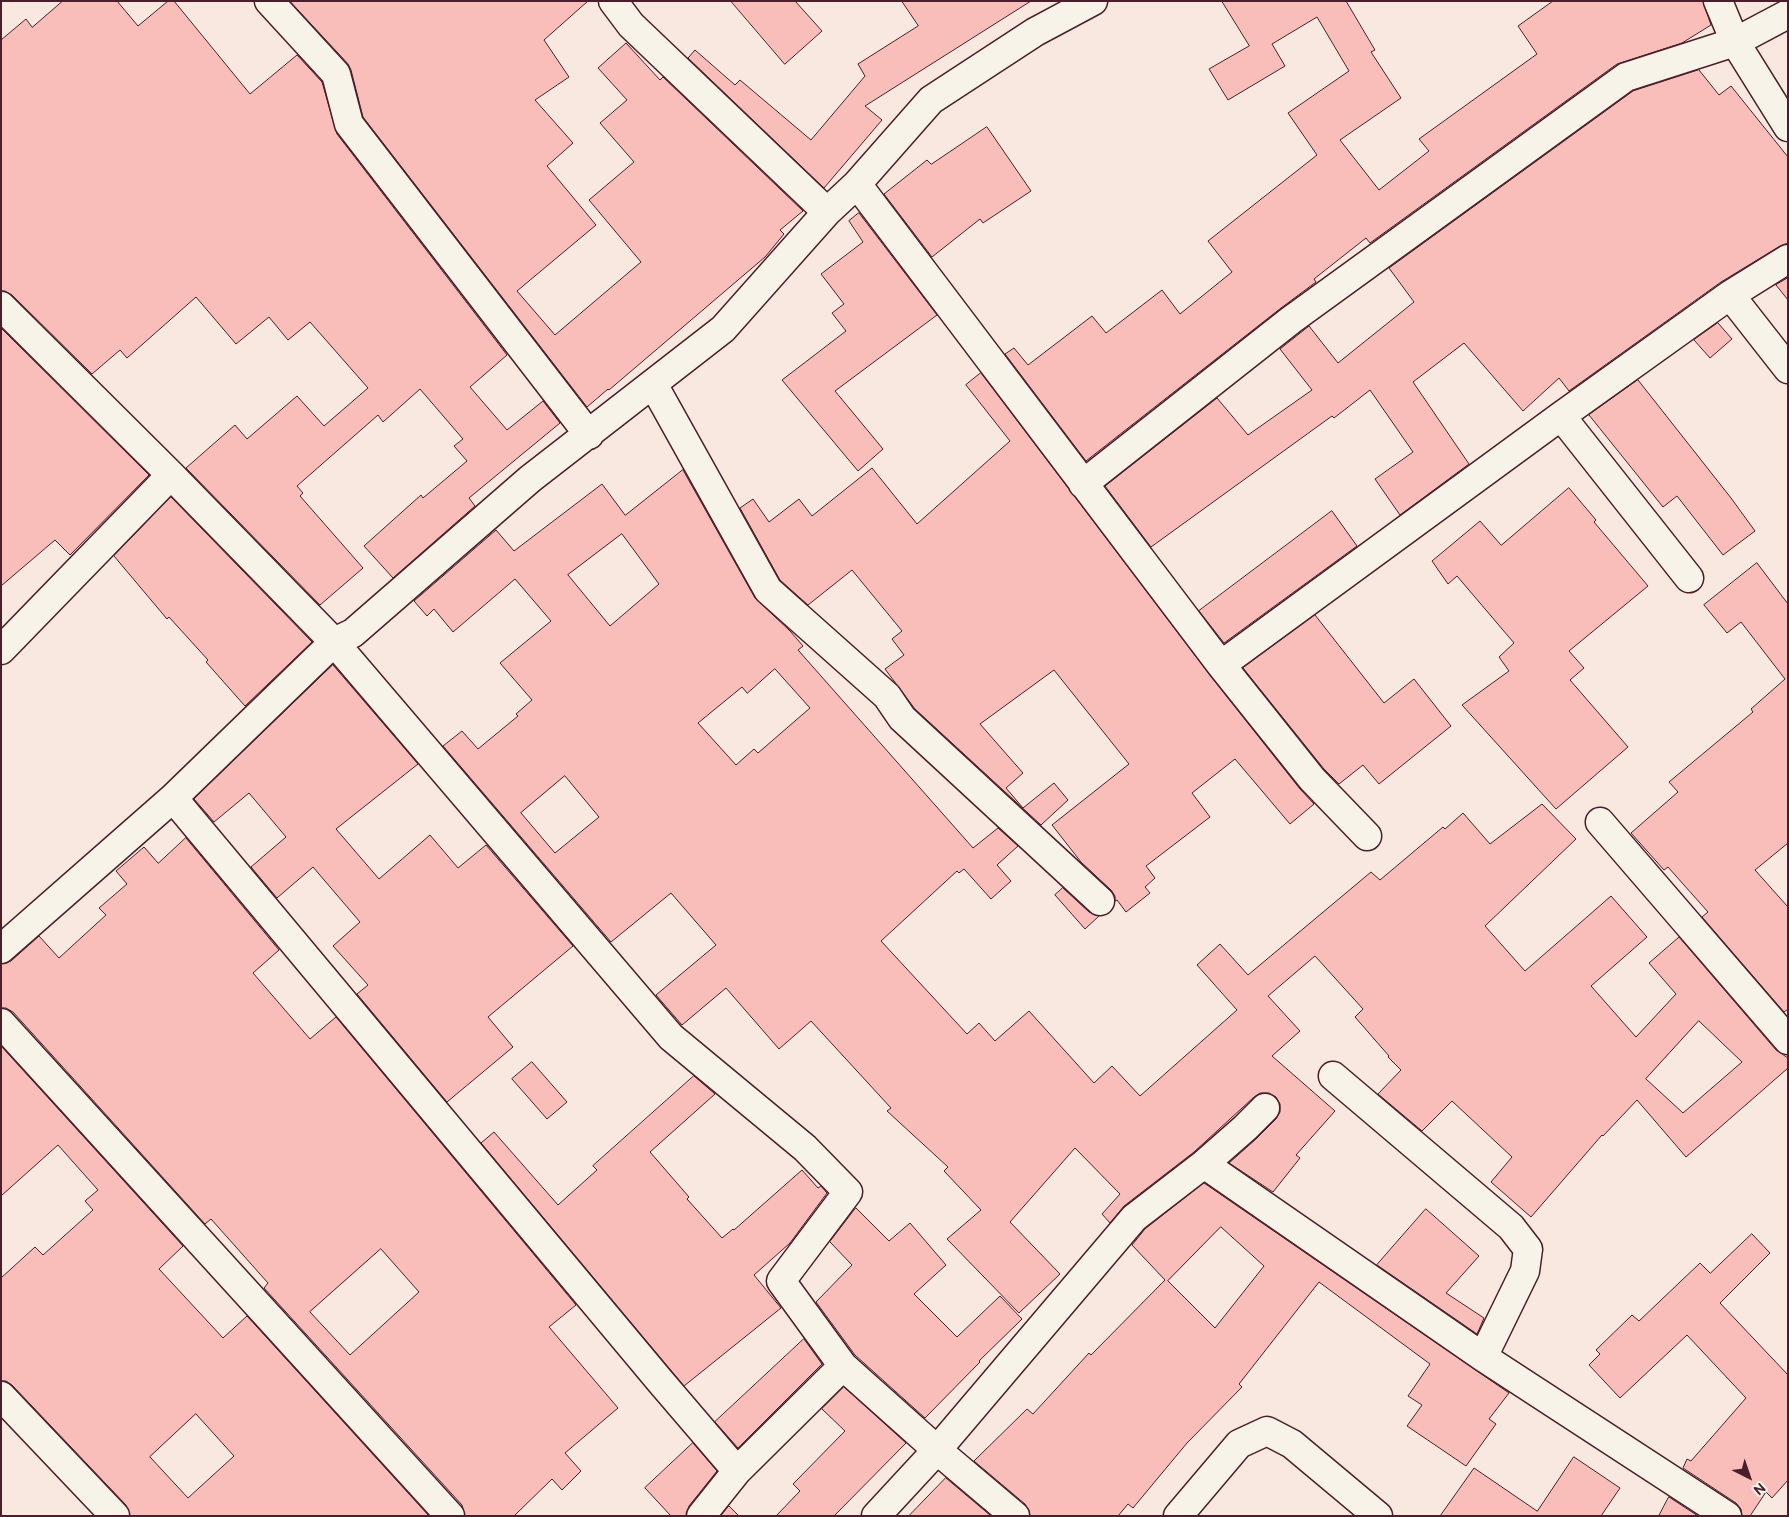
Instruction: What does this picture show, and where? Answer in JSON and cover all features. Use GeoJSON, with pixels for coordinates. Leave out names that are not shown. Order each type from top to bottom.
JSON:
{"type":"FeatureCollection","features":[{"type":"Feature","properties":{"kind":"street"},"geometry":{"type":"LineString","coordinates":[[269,1],[336,74],[349,124],[589,435]]}},
{"type":"Feature","properties":{"kind":"street"},"geometry":{"type":"LineString","coordinates":[[613,1],[631,25],[828,212]]}},
{"type":"Feature","properties":{"kind":"street"},"geometry":{"type":"LineString","coordinates":[[1,949],[173,798],[334,642],[353,633],[530,479],[589,435],[723,328],[828,212],[858,184],[931,100],[1035,32],[1093,1]]}},
{"type":"Feature","properties":{"kind":"street"},"geometry":{"type":"LineString","coordinates":[[1718,1],[1736,42],[1788,128]]}},
{"type":"Feature","properties":{"kind":"street"},"geometry":{"type":"LineString","coordinates":[[1083,484],[1291,320],[1626,77],[1736,42],[1788,14]]}},
{"type":"Feature","properties":{"kind":"street"},"geometry":{"type":"LineString","coordinates":[[858,184],[1221,666],[1312,779],[1367,836]]}},
{"type":"Feature","properties":{"kind":"street"},"geometry":{"type":"LineString","coordinates":[[1221,666],[1561,416],[1730,295],[1788,259]]}},
{"type":"Feature","properties":{"kind":"street"},"geometry":{"type":"LineString","coordinates":[[1730,295],[1788,369]]}},
{"type":"Feature","properties":{"kind":"street"},"geometry":{"type":"LineString","coordinates":[[1,306],[334,642],[671,1037],[805,1148],[848,1192],[781,1281],[842,1366],[1005,1513]]}},
{"type":"Feature","properties":{"kind":"street"},"geometry":{"type":"LineString","coordinates":[[653,384],[768,590],[887,696],[902,718],[1100,901]]}},
{"type":"Feature","properties":{"kind":"street"},"geometry":{"type":"LineString","coordinates":[[1561,416],[1689,578]]}},
{"type":"Feature","properties":{"kind":"street"},"geometry":{"type":"LineString","coordinates":[[1,650],[171,476]]}},
{"type":"Feature","properties":{"kind":"street"},"geometry":{"type":"LineString","coordinates":[[173,798],[737,1471]]}},
{"type":"Feature","properties":{"kind":"street"},"geometry":{"type":"LineString","coordinates":[[1600,822],[1788,1040]]}},
{"type":"Feature","properties":{"kind":"street"},"geometry":{"type":"LineString","coordinates":[[1,1023],[450,1516]]}},
{"type":"Feature","properties":{"kind":"street"},"geometry":{"type":"LineString","coordinates":[[1332,1076],[1511,1228],[1528,1249],[1525,1271],[1483,1358]]}},
{"type":"Feature","properties":{"kind":"street"},"geometry":{"type":"LineString","coordinates":[[876,1516],[937,1450],[1134,1218],[1204,1164],[1265,1108]]}},
{"type":"Feature","properties":{"kind":"street"},"geometry":{"type":"LineString","coordinates":[[1204,1164],[1483,1358],[1727,1516]]}},
{"type":"Feature","properties":{"kind":"street"},"geometry":{"type":"LineString","coordinates":[[701,1516],[737,1471],[842,1366]]}},
{"type":"Feature","properties":{"kind":"street"},"geometry":{"type":"LineString","coordinates":[[1,1396],[115,1516]]}},
{"type":"Feature","properties":{"kind":"street"},"geometry":{"type":"LineString","coordinates":[[1178,1516],[1239,1444],[1267,1431],[1292,1444],[1378,1516]]}},
{"type":"Feature","properties":{"kind":"building"},"geometry":{"type":"Polygon","coordinates":[[[63,1],[117,1],[138,26],[168,1],[174,1],[250,94],[297,55],[322,82],[337,134],[507,355],[470,387],[507,430],[543,401],[560,423],[469,498],[475,506],[393,578],[364,546],[421,495],[423,498],[467,461],[454,446],[463,439],[420,389],[383,422],[378,415],[297,486],[303,493],[300,496],[363,568],[320,605],[186,468],[235,425],[247,439],[297,396],[324,426],[368,388],[310,322],[288,340],[269,317],[236,344],[196,297],[127,358],[120,350],[92,374],[12,295],[1,291],[1,40],[26,19],[32,27],[63,1]]]}},
{"type":"Feature","properties":{"kind":"building"},"geometry":{"type":"Polygon","coordinates":[[[290,1],[588,1],[544,40],[569,77],[535,100],[573,143],[547,166],[596,225],[517,291],[555,335],[641,262],[589,200],[634,162],[600,123],[627,100],[598,68],[626,43],[660,80],[663,77],[803,211],[780,230],[784,234],[765,257],[587,407],[363,117],[348,64],[290,1]]]}},
{"type":"Feature","properties":{"kind":"building"},"geometry":{"type":"Polygon","coordinates":[[[731,1],[795,1],[822,31],[785,64],[731,1]]]}},
{"type":"Feature","properties":{"kind":"building"},"geometry":{"type":"Polygon","coordinates":[[[902,1],[1031,1],[865,106],[882,120],[824,188],[688,58],[695,50],[735,85],[740,80],[811,140],[865,76],[858,64],[918,26],[902,1]]]}},
{"type":"Feature","properties":{"kind":"building"},"geometry":{"type":"Polygon","coordinates":[[[1222,1],[1346,1],[1375,50],[1371,52],[1401,98],[1340,140],[1379,190],[1429,151],[1419,139],[1537,54],[1518,26],[1553,1],[1703,1],[1711,25],[1682,43],[1617,64],[1370,243],[1366,238],[1314,279],[1316,282],[1086,461],[1005,354],[1014,348],[1028,365],[1092,316],[1106,333],[1162,290],[1180,314],[1232,272],[1208,241],[1317,155],[1288,113],[1349,71],[1317,17],[1272,44],[1285,66],[1228,100],[1209,69],[1249,46],[1222,1]]]}},
{"type":"Feature","properties":{"kind":"building"},"geometry":{"type":"Polygon","coordinates":[[[1699,70],[1719,95],[1731,86],[1788,157],[1788,243],[1721,282],[1569,391],[1559,378],[1523,411],[1464,343],[1413,382],[1469,464],[1400,515],[1375,479],[1413,452],[1370,390],[1334,418],[1332,416],[1151,547],[1105,486],[1217,398],[1248,435],[1312,390],[1280,349],[1309,326],[1338,363],[1414,302],[1389,268],[1633,91],[1699,70]]]}},
{"type":"Feature","properties":{"kind":"building"},"geometry":{"type":"Polygon","coordinates":[[[987,127],[1031,191],[983,223],[980,219],[932,257],[884,194],[927,160],[931,164],[987,127]]]}},
{"type":"Feature","properties":{"kind":"building"},"geometry":{"type":"Polygon","coordinates":[[[859,213],[937,315],[835,391],[883,449],[858,471],[782,380],[846,331],[832,313],[844,304],[821,274],[863,242],[849,221],[859,213]]]}},
{"type":"Feature","properties":{"kind":"building"},"geometry":{"type":"Polygon","coordinates":[[[1788,278],[1788,300],[1776,285],[1788,278]]]}},
{"type":"Feature","properties":{"kind":"building"},"geometry":{"type":"Polygon","coordinates":[[[1718,323],[1732,339],[1710,358],[1694,340],[1718,323]]]}},
{"type":"Feature","properties":{"kind":"building"},"geometry":{"type":"Polygon","coordinates":[[[1,328],[149,475],[70,555],[55,540],[1,586],[1,328]]]}},
{"type":"Feature","properties":{"kind":"building"},"geometry":{"type":"Polygon","coordinates":[[[981,373],[1209,674],[1314,804],[1290,824],[1235,759],[1192,793],[1210,817],[1146,866],[1155,878],[1145,887],[1150,893],[1126,912],[1117,900],[1115,901],[1115,896],[1111,890],[1081,862],[1052,825],[1129,764],[1054,670],[980,724],[1023,773],[1006,788],[1023,808],[1054,783],[1068,800],[1041,825],[915,709],[885,669],[904,655],[892,639],[902,631],[852,570],[808,605],[780,580],[740,508],[753,499],[769,522],[799,499],[812,516],[872,468],[917,524],[1010,441],[966,385],[981,373]]]}},
{"type":"Feature","properties":{"kind":"building"},"geometry":{"type":"Polygon","coordinates":[[[1638,380],[1755,531],[1723,555],[1677,496],[1663,507],[1589,415],[1638,380]]]}},
{"type":"Feature","properties":{"kind":"building"},"geometry":{"type":"Polygon","coordinates":[[[683,470],[755,598],[790,631],[803,646],[798,650],[973,848],[998,828],[1018,846],[997,865],[1011,881],[991,899],[964,869],[959,873],[957,871],[881,941],[967,1034],[979,1023],[995,1041],[1029,1011],[1094,1083],[1112,1066],[1140,1096],[1237,1010],[1197,965],[1220,944],[1248,975],[1371,872],[1380,880],[1443,827],[1445,829],[1463,813],[1490,844],[1542,804],[1576,839],[1485,926],[1525,971],[1611,896],[1647,937],[1591,986],[1636,1037],[1676,994],[1649,963],[1679,937],[1776,1050],[1788,1058],[1788,1068],[1686,1157],[1637,1100],[1602,1135],[1531,1217],[1491,1182],[1512,1157],[1452,1101],[1422,1131],[1378,1094],[1401,1070],[1355,1017],[1363,1009],[1315,956],[1268,996],[1300,1031],[1272,1056],[1335,1111],[1296,1155],[1300,1158],[1273,1192],[1229,1163],[1276,1119],[1280,1112],[1280,1104],[1276,1097],[1269,1093],[1260,1093],[1254,1097],[1194,1152],[1124,1206],[1110,1223],[1102,1214],[1120,1194],[1075,1148],[1010,1222],[1060,1274],[1019,1313],[947,1239],[981,1210],[944,1171],[948,1167],[887,1111],[891,1108],[811,1021],[779,1049],[726,988],[682,1025],[656,995],[716,945],[671,893],[611,942],[443,746],[462,731],[478,749],[518,716],[516,714],[532,700],[500,663],[551,621],[515,579],[453,632],[434,609],[427,616],[414,601],[496,530],[514,551],[602,484],[625,515],[683,470]],[[622,534],[568,575],[610,626],[659,584],[622,534]],[[775,669],[747,693],[742,687],[698,723],[736,765],[754,749],[758,753],[810,708],[775,669]],[[565,776],[521,813],[555,853],[599,817],[565,776]],[[1699,1021],[1646,1079],[1683,1113],[1742,1062],[1699,1021]]]}},
{"type":"Feature","properties":{"kind":"building"},"geometry":{"type":"Polygon","coordinates":[[[1569,488],[1596,520],[1594,522],[1648,586],[1569,651],[1584,668],[1570,680],[1628,747],[1556,809],[1462,705],[1509,671],[1499,657],[1514,643],[1457,576],[1448,584],[1432,561],[1480,521],[1501,545],[1569,488]]]}},
{"type":"Feature","properties":{"kind":"building"},"geometry":{"type":"Polygon","coordinates":[[[171,497],[312,642],[245,706],[206,662],[208,660],[169,617],[167,619],[114,556],[171,497]]]}},
{"type":"Feature","properties":{"kind":"building"},"geometry":{"type":"Polygon","coordinates":[[[1332,511],[1357,546],[1224,643],[1199,611],[1332,511]]]}},
{"type":"Feature","properties":{"kind":"building"},"geometry":{"type":"Polygon","coordinates":[[[1757,563],[1788,604],[1788,843],[1755,870],[1788,907],[1788,1009],[1784,1012],[1702,917],[1708,912],[1668,867],[1664,870],[1631,833],[1678,792],[1669,782],[1753,712],[1751,709],[1785,679],[1741,622],[1727,633],[1704,605],[1757,563]]]}},
{"type":"Feature","properties":{"kind":"building"},"geometry":{"type":"Polygon","coordinates":[[[1315,615],[1384,703],[1414,679],[1451,726],[1379,784],[1363,765],[1339,784],[1324,769],[1243,668],[1315,615]]]}},
{"type":"Feature","properties":{"kind":"building"},"geometry":{"type":"Polygon","coordinates":[[[333,665],[418,764],[336,829],[379,879],[430,835],[458,868],[486,845],[573,946],[488,1017],[513,1047],[447,1102],[357,994],[368,985],[333,946],[360,922],[313,867],[277,898],[251,867],[286,837],[249,793],[214,822],[194,799],[333,665]]]}},
{"type":"Feature","properties":{"kind":"building"},"geometry":{"type":"Polygon","coordinates":[[[186,838],[279,950],[253,973],[310,1039],[336,1017],[576,1305],[549,1327],[618,1408],[565,1453],[581,1471],[562,1490],[552,1479],[514,1516],[465,1516],[462,1505],[264,1288],[268,1283],[211,1219],[205,1224],[13,1012],[6,1008],[1,1008],[1,964],[11,961],[39,936],[59,958],[106,915],[99,908],[127,884],[116,871],[144,847],[158,863],[186,838]],[[381,1249],[310,1312],[350,1355],[419,1292],[381,1249]]]}},
{"type":"Feature","properties":{"kind":"building"},"geometry":{"type":"Polygon","coordinates":[[[1063,888],[1089,912],[1099,916],[1085,929],[1055,895],[1063,888]]]}},
{"type":"Feature","properties":{"kind":"building"},"geometry":{"type":"Polygon","coordinates":[[[1,1046],[183,1246],[159,1269],[223,1338],[247,1316],[429,1516],[130,1516],[126,1505],[12,1385],[6,1381],[1,1381],[1,1278],[35,1247],[43,1255],[93,1210],[85,1201],[98,1190],[58,1145],[1,1196],[1,1046]],[[196,1414],[150,1457],[188,1498],[234,1456],[196,1414]]]}},
{"type":"Feature","properties":{"kind":"building"},"geometry":{"type":"Polygon","coordinates":[[[532,1062],[567,1102],[547,1119],[512,1079],[532,1062]]]}},
{"type":"Feature","properties":{"kind":"building"},"geometry":{"type":"Polygon","coordinates":[[[694,1076],[715,1094],[650,1152],[689,1197],[687,1199],[722,1238],[734,1230],[802,1170],[818,1188],[821,1186],[827,1193],[790,1243],[754,1275],[781,1308],[684,1386],[481,1143],[494,1132],[558,1205],[597,1170],[593,1166],[694,1076]]]}},
{"type":"Feature","properties":{"kind":"building"},"geometry":{"type":"Polygon","coordinates":[[[1204,1183],[1509,1393],[1489,1419],[1496,1424],[1466,1466],[1407,1426],[1422,1405],[1408,1396],[1430,1364],[1319,1282],[1239,1384],[1242,1387],[1187,1443],[1133,1508],[1128,1504],[1118,1516],[1030,1516],[1025,1504],[974,1461],[1027,1409],[1033,1414],[1089,1353],[1091,1355],[1165,1280],[1132,1245],[1145,1229],[1204,1183]],[[1221,1227],[1168,1281],[1215,1328],[1264,1266],[1221,1227]]]}},
{"type":"Feature","properties":{"kind":"building"},"geometry":{"type":"Polygon","coordinates":[[[856,1208],[889,1241],[910,1223],[946,1265],[914,1294],[957,1337],[1000,1296],[1022,1319],[925,1418],[855,1355],[816,1302],[852,1265],[830,1242],[856,1208]]]}},
{"type":"Feature","properties":{"kind":"building"},"geometry":{"type":"Polygon","coordinates":[[[1426,1209],[1479,1256],[1446,1293],[1484,1318],[1477,1334],[1377,1265],[1426,1209]]]}},
{"type":"Feature","properties":{"kind":"building"},"geometry":{"type":"Polygon","coordinates":[[[1752,1234],[1770,1253],[1720,1303],[1788,1375],[1788,1480],[1772,1498],[1766,1492],[1750,1516],[1742,1516],[1741,1509],[1736,1503],[1683,1468],[1687,1459],[1691,1461],[1746,1398],[1687,1335],[1620,1398],[1589,1365],[1600,1354],[1596,1350],[1632,1315],[1639,1321],[1700,1263],[1710,1273],[1752,1234]]]}},
{"type":"Feature","properties":{"kind":"building"},"geometry":{"type":"Polygon","coordinates":[[[804,1339],[822,1364],[738,1448],[715,1422],[804,1339]]]}},
{"type":"Feature","properties":{"kind":"building"},"geometry":{"type":"Polygon","coordinates":[[[844,1387],[906,1443],[834,1516],[776,1516],[800,1491],[793,1484],[845,1431],[822,1409],[844,1387]]]}},
{"type":"Feature","properties":{"kind":"building"},"geometry":{"type":"Polygon","coordinates":[[[693,1443],[717,1471],[689,1506],[686,1516],[671,1516],[645,1488],[693,1443]]]}},
{"type":"Feature","properties":{"kind":"building"},"geometry":{"type":"Polygon","coordinates":[[[1574,1457],[1620,1488],[1601,1516],[1440,1516],[1474,1468],[1537,1511],[1574,1457]]]}},
{"type":"Feature","properties":{"kind":"building"},"geometry":{"type":"Polygon","coordinates":[[[946,1478],[991,1516],[909,1516],[946,1478]]]}},
{"type":"Feature","properties":{"kind":"building"},"geometry":{"type":"Polygon","coordinates":[[[1669,1497],[1698,1516],[1659,1516],[1669,1497]]]}},
{"type":"Feature","properties":{"kind":"building"},"geometry":{"type":"Polygon","coordinates":[[[729,1506],[739,1516],[721,1516],[729,1506]]]}}]}
